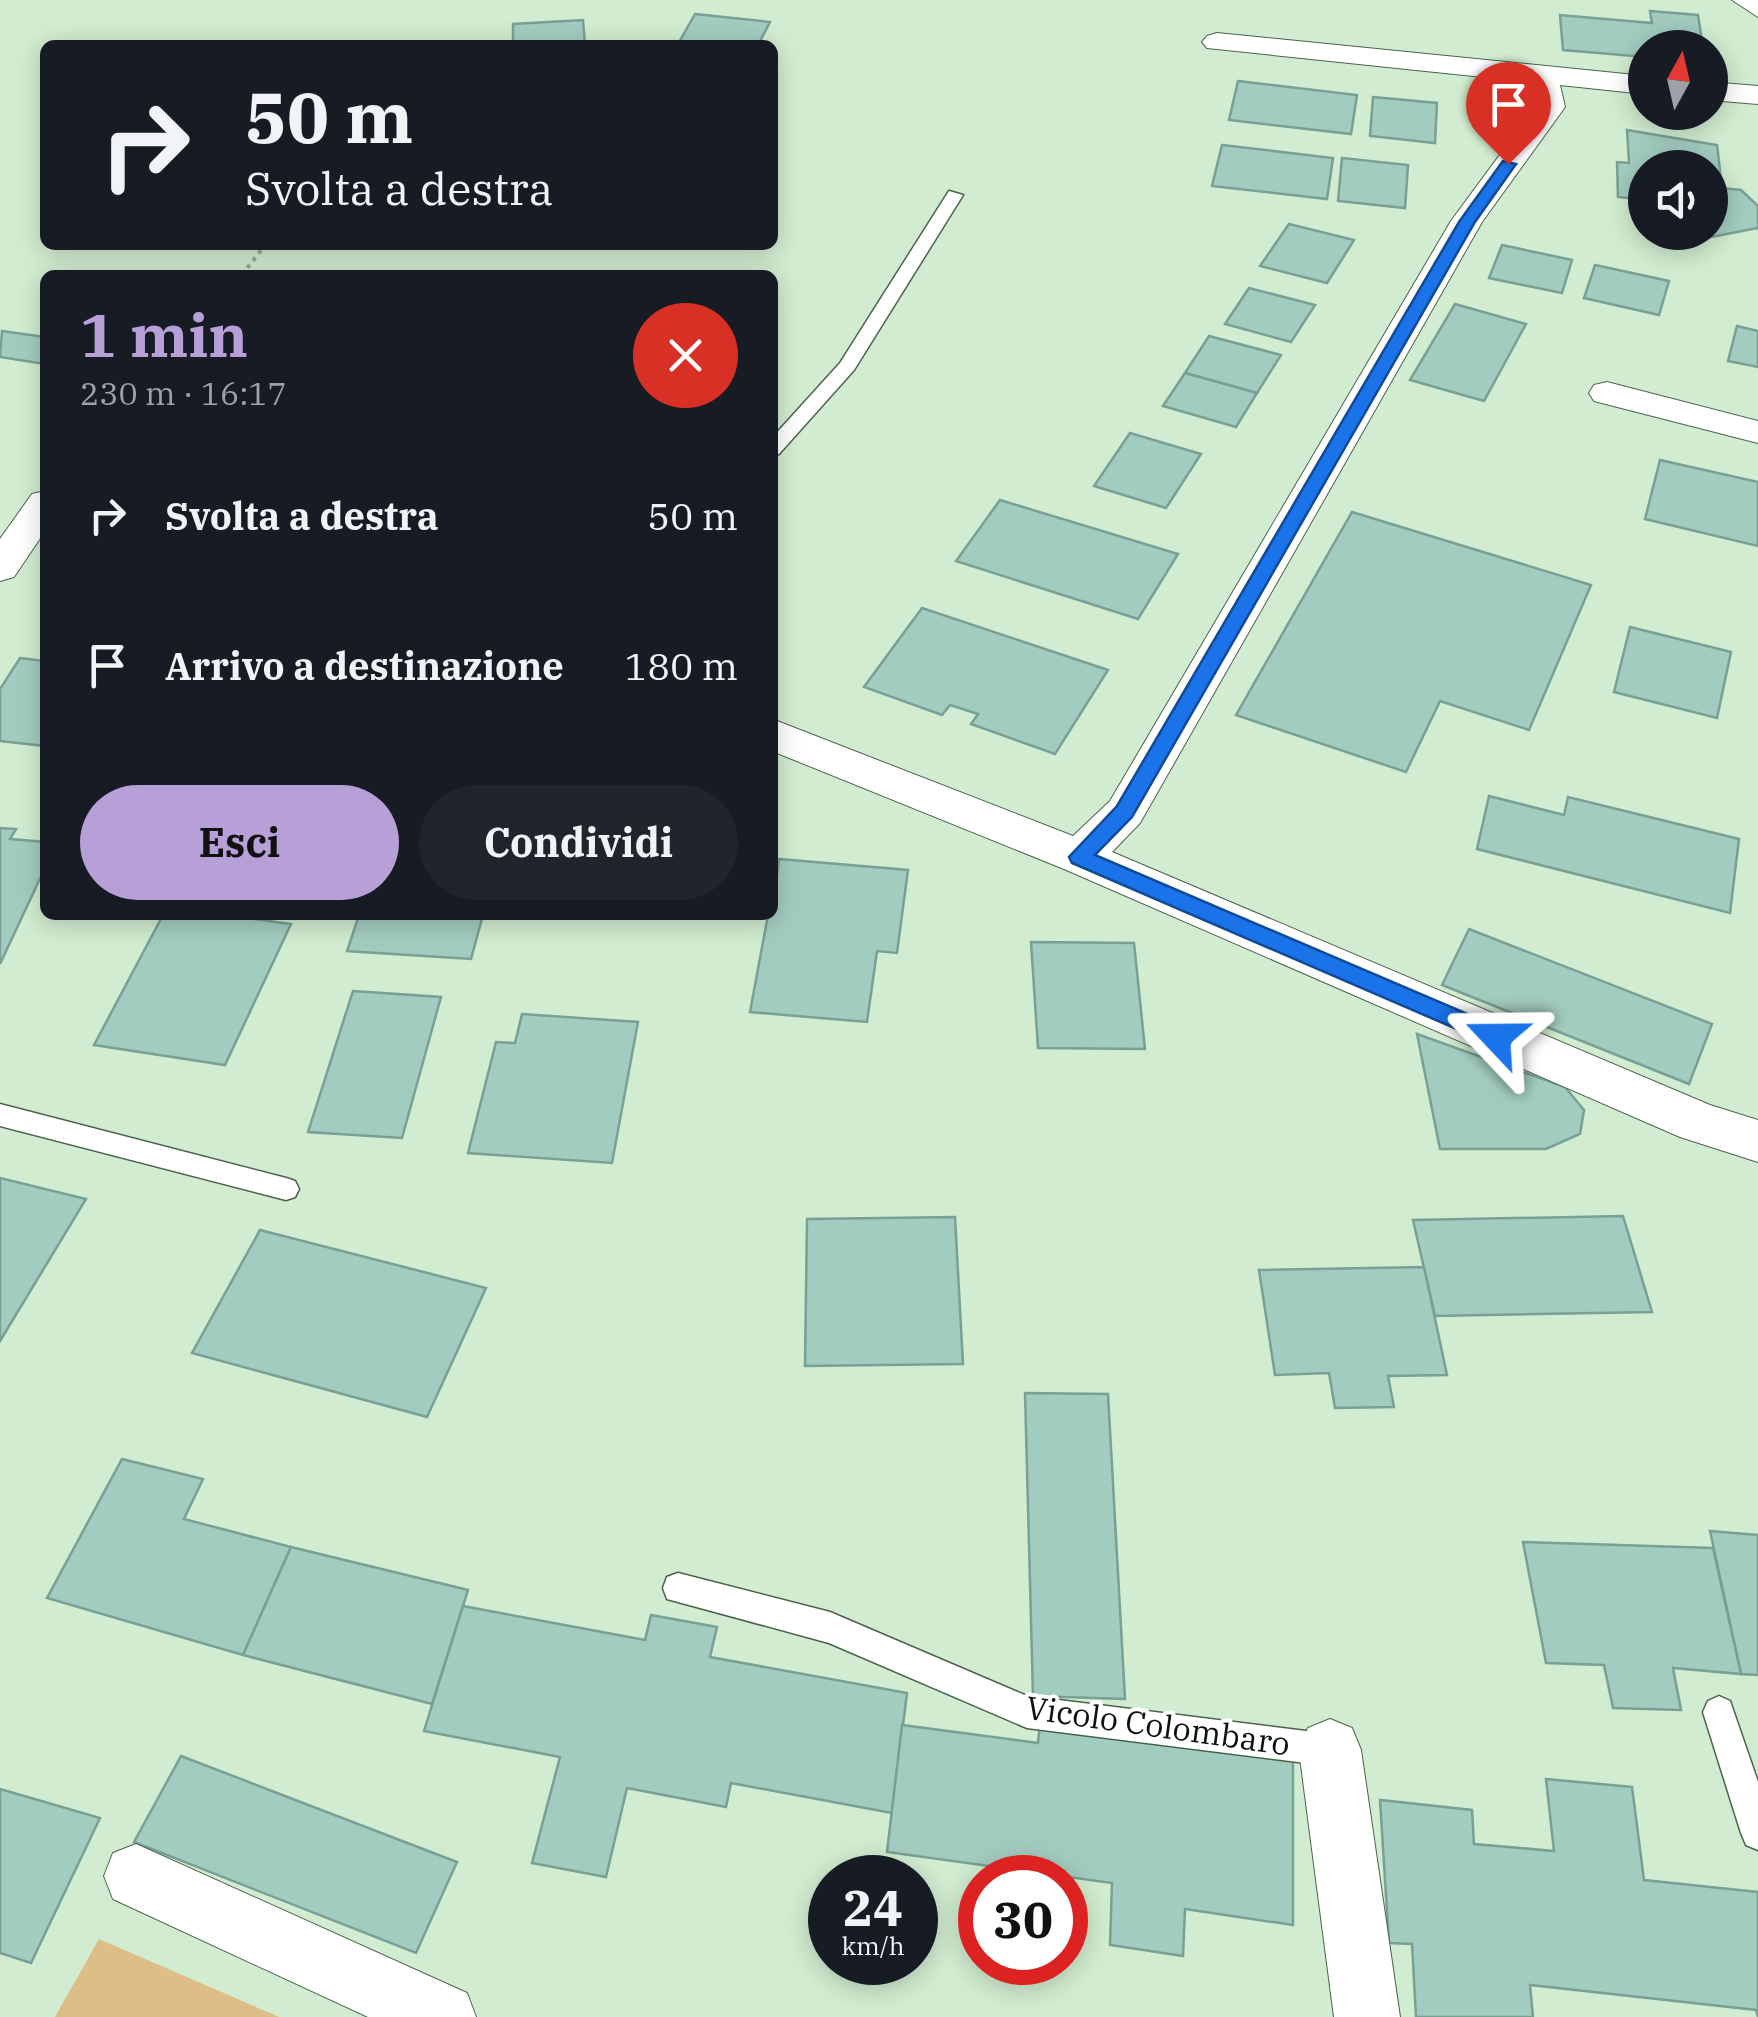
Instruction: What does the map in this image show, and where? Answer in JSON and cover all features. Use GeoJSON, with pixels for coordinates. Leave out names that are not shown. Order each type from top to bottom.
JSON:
{"type":"FeatureCollection","features":[{"type":"Feature","properties":{"kind":"street"},"geometry":{"type":"LineString","coordinates":[[1746,0],[1758,8]]}},
{"type":"Feature","properties":{"kind":"street"},"geometry":{"type":"LineString","coordinates":[[1218,42],[1628,84]]}},
{"type":"Feature","properties":{"kind":"street"},"geometry":{"type":"LineString","coordinates":[[1080,857],[1124,812],[1467,222],[1550,107],[1542,76]]}},
{"type":"Feature","properties":{"kind":"street"},"geometry":{"type":"LineString","coordinates":[[1728,93],[1758,96]]}},
{"type":"Feature","properties":{"kind":"street"},"geometry":{"type":"LineString","coordinates":[[1607,393],[1758,432]]}},
{"type":"Feature","properties":{"kind":"street"},"geometry":{"type":"LineString","coordinates":[[0,568],[40,510]]}},
{"type":"Feature","properties":{"kind":"street"},"geometry":{"type":"LineString","coordinates":[[778,736],[1080,857],[1680,1114],[1758,1141]]}},
{"type":"Feature","properties":{"kind":"street","name":"Vicolo Colombaro"},"geometry":{"type":"LineString","coordinates":[[1330,1750],[1367,2017]]}},
{"type":"Feature","properties":{"kind":"street"},"geometry":{"type":"LineString","coordinates":[[136,1876],[443,2017]]}},
{"type":"Feature","properties":{"kind":"lane"},"geometry":{"type":"LineString","coordinates":[[778,443],[847,366],[955,196]]}},
{"type":"Feature","properties":{"kind":"lane"},"geometry":{"type":"LineString","coordinates":[[0,1115],[286,1189]]}},
{"type":"Feature","properties":{"kind":"lane","name":"Vicolo Colombaro"},"geometry":{"type":"LineString","coordinates":[[678,1588],[830,1628],[1027,1712],[1330,1750]]}},
{"type":"Feature","properties":{"kind":"lane"},"geometry":{"type":"LineString","coordinates":[[1719,1712],[1758,1832]]}},
{"type":"Feature","properties":{"kind":"path"},"geometry":{"type":"LineString","coordinates":[[246,270],[261,250]]}},
{"type":"Feature","properties":{"kind":"shaded area"},"geometry":{"type":"Polygon","coordinates":[[[99,1939],[279,2017],[55,2017],[99,1939]]]}},
{"type":"Feature","properties":{"kind":"building"},"geometry":{"type":"Polygon","coordinates":[[[1650,11],[1698,15],[1700,30],[1628,30],[1628,56],[1563,50],[1560,15],[1652,23],[1650,11]]]}},
{"type":"Feature","properties":{"kind":"building"},"geometry":{"type":"Polygon","coordinates":[[[695,14],[770,22],[761,40],[680,40],[695,14]]]}},
{"type":"Feature","properties":{"kind":"building"},"geometry":{"type":"Polygon","coordinates":[[[583,20],[585,40],[513,40],[513,24],[583,20]]]}},
{"type":"Feature","properties":{"kind":"building"},"geometry":{"type":"Polygon","coordinates":[[[1238,81],[1357,95],[1351,134],[1229,120],[1238,81]]]}},
{"type":"Feature","properties":{"kind":"building"},"geometry":{"type":"Polygon","coordinates":[[[1373,97],[1437,103],[1435,143],[1370,136],[1373,97]]]}},
{"type":"Feature","properties":{"kind":"building"},"geometry":{"type":"Polygon","coordinates":[[[1627,130],[1717,145],[1718,150],[1628,150],[1627,130]]]}},
{"type":"Feature","properties":{"kind":"building"},"geometry":{"type":"Polygon","coordinates":[[[1222,145],[1333,158],[1327,199],[1212,186],[1222,145]]]}},
{"type":"Feature","properties":{"kind":"building"},"geometry":{"type":"Polygon","coordinates":[[[1342,158],[1408,165],[1405,208],[1338,201],[1342,158]]]}},
{"type":"Feature","properties":{"kind":"building"},"geometry":{"type":"Polygon","coordinates":[[[1617,162],[1628,163],[1628,198],[1618,197],[1617,162]]]}},
{"type":"Feature","properties":{"kind":"building"},"geometry":{"type":"Polygon","coordinates":[[[1728,189],[1741,190],[1758,206],[1758,228],[1728,234],[1728,189]]]}},
{"type":"Feature","properties":{"kind":"building"},"geometry":{"type":"Polygon","coordinates":[[[1289,224],[1354,240],[1327,283],[1260,266],[1289,224]]]}},
{"type":"Feature","properties":{"kind":"building"},"geometry":{"type":"Polygon","coordinates":[[[1502,245],[1572,260],[1562,293],[1489,278],[1502,245]]]}},
{"type":"Feature","properties":{"kind":"building"},"geometry":{"type":"Polygon","coordinates":[[[1595,265],[1669,281],[1659,315],[1584,298],[1595,265]]]}},
{"type":"Feature","properties":{"kind":"building"},"geometry":{"type":"Polygon","coordinates":[[[1249,288],[1315,305],[1291,342],[1225,324],[1249,288]]]}},
{"type":"Feature","properties":{"kind":"building"},"geometry":{"type":"Polygon","coordinates":[[[1455,304],[1526,324],[1484,401],[1410,380],[1455,304]]]}},
{"type":"Feature","properties":{"kind":"building"},"geometry":{"type":"Polygon","coordinates":[[[1737,326],[1758,331],[1758,367],[1728,361],[1737,326]]]}},
{"type":"Feature","properties":{"kind":"building"},"geometry":{"type":"Polygon","coordinates":[[[2,331],[40,336],[40,363],[0,357],[2,331]]]}},
{"type":"Feature","properties":{"kind":"building"},"geometry":{"type":"Polygon","coordinates":[[[1209,336],[1281,355],[1257,393],[1185,373],[1209,336]]]}},
{"type":"Feature","properties":{"kind":"building"},"geometry":{"type":"Polygon","coordinates":[[[1185,373],[1257,393],[1236,427],[1163,406],[1185,373]]]}},
{"type":"Feature","properties":{"kind":"building"},"geometry":{"type":"Polygon","coordinates":[[[1130,433],[1201,454],[1166,508],[1094,486],[1130,433]]]}},
{"type":"Feature","properties":{"kind":"building"},"geometry":{"type":"Polygon","coordinates":[[[1660,460],[1758,482],[1758,546],[1645,519],[1660,460]]]}},
{"type":"Feature","properties":{"kind":"building"},"geometry":{"type":"Polygon","coordinates":[[[1000,500],[1178,554],[1138,619],[956,561],[1000,500]]]}},
{"type":"Feature","properties":{"kind":"building"},"geometry":{"type":"Polygon","coordinates":[[[1352,512],[1591,585],[1529,730],[1440,701],[1406,772],[1236,715],[1352,512]]]}},
{"type":"Feature","properties":{"kind":"building"},"geometry":{"type":"Polygon","coordinates":[[[922,608],[1108,670],[1055,754],[971,724],[978,714],[950,705],[942,715],[864,687],[922,608]]]}},
{"type":"Feature","properties":{"kind":"building"},"geometry":{"type":"Polygon","coordinates":[[[1630,627],[1731,652],[1717,718],[1614,692],[1630,627]]]}},
{"type":"Feature","properties":{"kind":"building"},"geometry":{"type":"Polygon","coordinates":[[[20,658],[40,660],[40,745],[0,741],[0,689],[20,658]]]}},
{"type":"Feature","properties":{"kind":"building"},"geometry":{"type":"Polygon","coordinates":[[[1489,796],[1564,815],[1568,797],[1739,839],[1730,913],[1477,849],[1489,796]]]}},
{"type":"Feature","properties":{"kind":"building"},"geometry":{"type":"Polygon","coordinates":[[[0,828],[16,829],[10,839],[40,842],[40,879],[0,964],[0,828]]]}},
{"type":"Feature","properties":{"kind":"building"},"geometry":{"type":"Polygon","coordinates":[[[779,859],[908,870],[897,953],[877,951],[867,1022],[750,1012],[767,920],[778,920],[779,859]]]}},
{"type":"Feature","properties":{"kind":"building"},"geometry":{"type":"Polygon","coordinates":[[[160,920],[262,920],[291,924],[225,1065],[94,1045],[160,920]]]}},
{"type":"Feature","properties":{"kind":"building"},"geometry":{"type":"Polygon","coordinates":[[[357,920],[482,920],[471,959],[347,951],[357,920]]]}},
{"type":"Feature","properties":{"kind":"building"},"geometry":{"type":"Polygon","coordinates":[[[1469,929],[1712,1024],[1689,1084],[1442,985],[1469,929]]]}},
{"type":"Feature","properties":{"kind":"building"},"geometry":{"type":"Polygon","coordinates":[[[1031,942],[1134,943],[1145,1049],[1038,1048],[1031,942]]]}},
{"type":"Feature","properties":{"kind":"building"},"geometry":{"type":"Polygon","coordinates":[[[353,991],[441,997],[402,1138],[308,1132],[353,991]]]}},
{"type":"Feature","properties":{"kind":"building"},"geometry":{"type":"Polygon","coordinates":[[[522,1014],[638,1022],[612,1163],[468,1153],[496,1042],[515,1043],[522,1014]]]}},
{"type":"Feature","properties":{"kind":"building"},"geometry":{"type":"Polygon","coordinates":[[[1417,1034],[1565,1087],[1584,1110],[1580,1134],[1546,1149],[1440,1149],[1417,1034]]]}},
{"type":"Feature","properties":{"kind":"building"},"geometry":{"type":"Polygon","coordinates":[[[0,1178],[86,1199],[0,1341],[0,1178]]]}},
{"type":"Feature","properties":{"kind":"building"},"geometry":{"type":"Polygon","coordinates":[[[1623,1216],[1652,1312],[1435,1316],[1413,1220],[1623,1216]]]}},
{"type":"Feature","properties":{"kind":"building"},"geometry":{"type":"Polygon","coordinates":[[[955,1217],[963,1364],[805,1366],[807,1219],[955,1217]]]}},
{"type":"Feature","properties":{"kind":"building"},"geometry":{"type":"Polygon","coordinates":[[[260,1230],[486,1288],[427,1417],[192,1353],[260,1230]]]}},
{"type":"Feature","properties":{"kind":"building"},"geometry":{"type":"Polygon","coordinates":[[[1424,1267],[1447,1375],[1388,1376],[1394,1407],[1335,1408],[1329,1373],[1275,1375],[1259,1270],[1424,1267]]]}},
{"type":"Feature","properties":{"kind":"building"},"geometry":{"type":"Polygon","coordinates":[[[1025,1393],[1108,1394],[1125,1699],[1033,1696],[1025,1393]]]}},
{"type":"Feature","properties":{"kind":"building"},"geometry":{"type":"Polygon","coordinates":[[[122,1459],[203,1479],[184,1519],[291,1547],[243,1655],[47,1598],[122,1459]]]}},
{"type":"Feature","properties":{"kind":"building"},"geometry":{"type":"Polygon","coordinates":[[[1710,1531],[1758,1535],[1758,1675],[1741,1674],[1710,1531]]]}},
{"type":"Feature","properties":{"kind":"building"},"geometry":{"type":"Polygon","coordinates":[[[1523,1542],[1713,1548],[1741,1674],[1673,1668],[1681,1710],[1613,1708],[1604,1665],[1546,1663],[1523,1542]]]}},
{"type":"Feature","properties":{"kind":"building"},"geometry":{"type":"Polygon","coordinates":[[[291,1547],[468,1590],[432,1704],[243,1655],[291,1547]]]}},
{"type":"Feature","properties":{"kind":"building"},"geometry":{"type":"Polygon","coordinates":[[[463,1606],[645,1640],[651,1615],[717,1627],[710,1657],[907,1693],[892,1813],[731,1783],[726,1807],[627,1788],[606,1877],[532,1863],[560,1757],[424,1731],[463,1606]]]}},
{"type":"Feature","properties":{"kind":"building"},"geometry":{"type":"Polygon","coordinates":[[[1040,1722],[1293,1756],[1293,1925],[1185,1909],[1183,1956],[1110,1945],[1112,1883],[1088,1880],[1088,1855],[958,1855],[958,1862],[938,1859],[938,1855],[887,1852],[902,1725],[1038,1743],[1040,1722]]]}},
{"type":"Feature","properties":{"kind":"building"},"geometry":{"type":"Polygon","coordinates":[[[181,1756],[457,1862],[416,1953],[134,1842],[181,1756]]]}},
{"type":"Feature","properties":{"kind":"building"},"geometry":{"type":"Polygon","coordinates":[[[1546,1779],[1632,1787],[1644,1880],[1758,1892],[1758,2017],[1756,2010],[1530,1985],[1533,2017],[1416,2017],[1412,1944],[1389,1943],[1380,1800],[1472,1810],[1474,1844],[1554,1851],[1546,1779]]]}},
{"type":"Feature","properties":{"kind":"building"},"geometry":{"type":"Polygon","coordinates":[[[0,1789],[100,1818],[31,1963],[0,1953],[0,1789]]]}},
{"type":"Feature","properties":{"kind":"route"},"geometry":{"type":"LineString","coordinates":[[1496,1037],[1080,857],[1124,812],[1467,222],[1508,164]]}}]}
